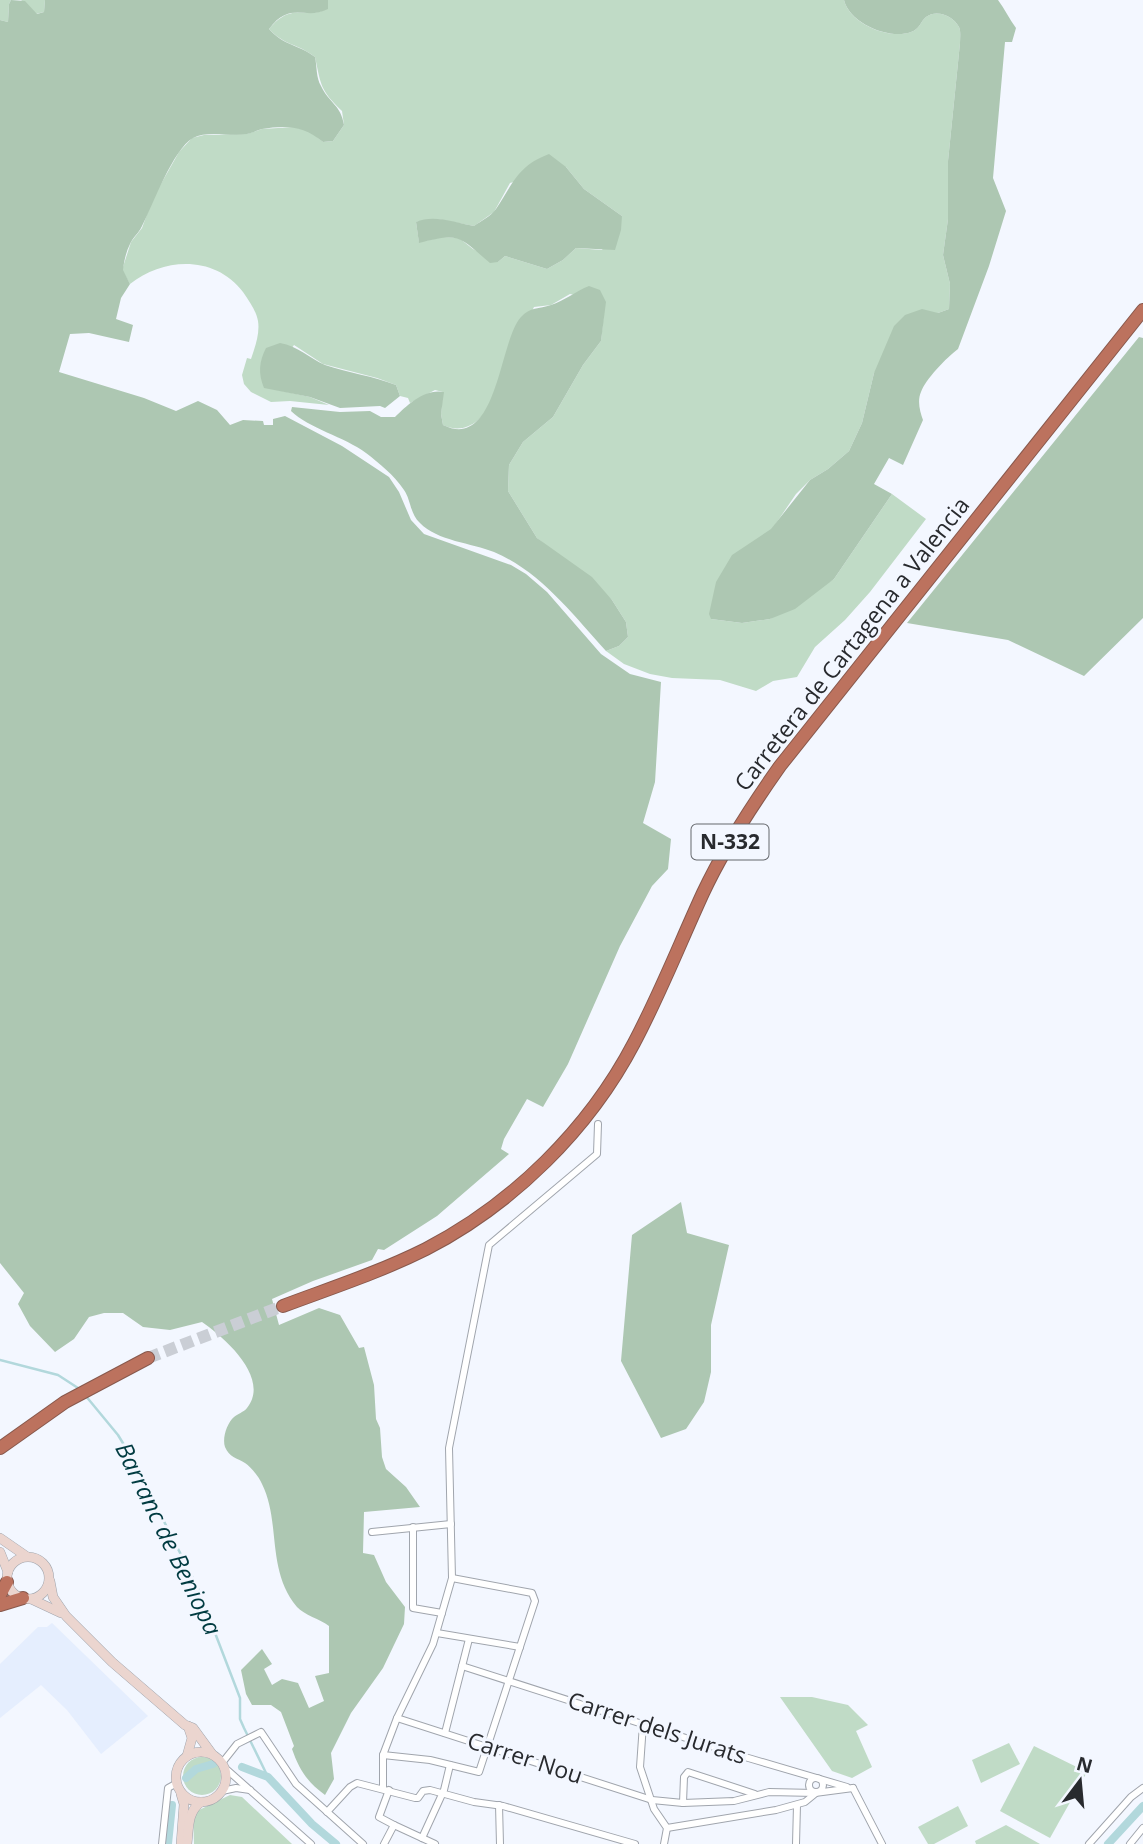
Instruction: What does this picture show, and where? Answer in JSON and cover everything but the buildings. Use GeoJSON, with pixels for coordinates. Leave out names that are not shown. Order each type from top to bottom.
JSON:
{"type":"FeatureCollection","features":[{"type":"Feature","properties":{"kind":"highway","name":"Carretera de Cartagena a Valencia"},"geometry":{"type":"LineString","coordinates":[[283,1306],[393,1265],[456,1232],[523,1182],[565,1141],[607,1087],[634,1044],[704,891],[749,810],[780,766],[1143,310]]}},
{"type":"Feature","properties":{"kind":"highway"},"geometry":{"type":"LineString","coordinates":[[0,1440],[84,1384],[97,1383],[148,1358]]}},
{"type":"Feature","properties":{"kind":"highway"},"geometry":{"type":"LineString","coordinates":[[0,1448],[18,1430]]}},
{"type":"Feature","properties":{"kind":"highway"},"geometry":{"type":"LineString","coordinates":[[0,1595],[7,1577]]}},
{"type":"Feature","properties":{"kind":"highway"},"geometry":{"type":"LineString","coordinates":[[0,1605],[27,1599]]}},
{"type":"Feature","properties":{"kind":"street"},"geometry":{"type":"LineString","coordinates":[[435,1844],[379,1817],[386,1789],[383,1755],[397,1718],[433,1644],[452,1578],[449,1448],[489,1245],[597,1154],[598,1124]]}},
{"type":"Feature","properties":{"kind":"street"},"geometry":{"type":"LineString","coordinates":[[373,1532],[451,1524]]}},
{"type":"Feature","properties":{"kind":"street"},"geometry":{"type":"LineString","coordinates":[[413,1527],[413,1608],[442,1613]]}},
{"type":"Feature","properties":{"kind":"street"},"geometry":{"type":"LineString","coordinates":[[0,1538],[26,1556],[44,1563],[50,1574],[52,1597],[66,1616],[130,1678],[193,1728],[212,1754],[311,1844]]}},
{"type":"Feature","properties":{"kind":"street"},"geometry":{"type":"LineString","coordinates":[[0,1552],[13,1592],[45,1604],[66,1616]]}},
{"type":"Feature","properties":{"kind":"street"},"geometry":{"type":"LineString","coordinates":[[7,1577],[14,1562],[26,1556]]}},
{"type":"Feature","properties":{"kind":"street"},"geometry":{"type":"LineString","coordinates":[[383,1755],[430,1760],[478,1772],[535,1601],[532,1593],[452,1578]]}},
{"type":"Feature","properties":{"kind":"street"},"geometry":{"type":"LineString","coordinates":[[27,1599],[44,1593],[50,1581]]}},
{"type":"Feature","properties":{"kind":"street"},"geometry":{"type":"LineString","coordinates":[[437,1633],[520,1647]]}},
{"type":"Feature","properties":{"kind":"street"},"geometry":{"type":"LineString","coordinates":[[445,1733],[469,1639]]}},
{"type":"Feature","properties":{"kind":"street","name":"Carrer dels Jurats"},"geometry":{"type":"LineString","coordinates":[[462,1666],[853,1788]]}},
{"type":"Feature","properties":{"kind":"street","name":"Carrer Nou"},"geometry":{"type":"LineString","coordinates":[[397,1718],[652,1800],[734,1801],[769,1792],[816,1793],[853,1788]]}},
{"type":"Feature","properties":{"kind":"street"},"geometry":{"type":"LineString","coordinates":[[643,1724],[640,1768],[658,1817],[667,1828],[664,1844]]}},
{"type":"Feature","properties":{"kind":"street"},"geometry":{"type":"LineString","coordinates":[[181,1844],[184,1804],[178,1787],[178,1768],[187,1756],[192,1738],[188,1726]]}},
{"type":"Feature","properties":{"kind":"street"},"geometry":{"type":"LineString","coordinates":[[222,1791],[226,1779],[224,1765],[237,1744],[256,1734],[264,1734],[286,1771],[363,1844]]}},
{"type":"Feature","properties":{"kind":"street"},"geometry":{"type":"LineString","coordinates":[[187,1756],[195,1752],[212,1754]]}},
{"type":"Feature","properties":{"kind":"street"},"geometry":{"type":"LineString","coordinates":[[422,1838],[444,1790],[450,1765]]}},
{"type":"Feature","properties":{"kind":"street"},"geometry":{"type":"LineString","coordinates":[[683,1802],[684,1777],[688,1772],[757,1795]]}},
{"type":"Feature","properties":{"kind":"street"},"geometry":{"type":"LineString","coordinates":[[667,1828],[694,1826],[797,1805],[822,1791],[823,1782],[818,1778]]}},
{"type":"Feature","properties":{"kind":"street"},"geometry":{"type":"LineString","coordinates":[[327,1812],[350,1787],[358,1783],[415,1798],[425,1790],[499,1805],[635,1844]]}},
{"type":"Feature","properties":{"kind":"street"},"geometry":{"type":"LineString","coordinates":[[178,1787],[190,1799],[201,1802]]}},
{"type":"Feature","properties":{"kind":"street"},"geometry":{"type":"LineString","coordinates":[[162,1844],[169,1788],[178,1787]]}},
{"type":"Feature","properties":{"kind":"street"},"geometry":{"type":"LineString","coordinates":[[189,1844],[189,1824],[193,1808],[222,1791],[236,1788],[250,1790]]}},
{"type":"Feature","properties":{"kind":"street"},"geometry":{"type":"LineString","coordinates":[[853,1788],[882,1844]]}},
{"type":"Feature","properties":{"kind":"street"},"geometry":{"type":"LineString","coordinates":[[1089,1844],[1125,1803],[1143,1788]]}},
{"type":"Feature","properties":{"kind":"street"},"geometry":{"type":"LineString","coordinates":[[499,1805],[500,1844]]}},
{"type":"Feature","properties":{"kind":"street"},"geometry":{"type":"LineString","coordinates":[[796,1844],[797,1805]]}},
{"type":"Feature","properties":{"kind":"street"},"geometry":{"type":"LineString","coordinates":[[384,1844],[394,1825]]}},
{"type":"Feature","properties":{"kind":"street"},"geometry":{"type":"LineString","coordinates":[[1129,1844],[1140,1838],[1143,1828]]}},
{"type":"Feature","properties":{"kind":"shaded area"},"geometry":{"type":"Polygon","coordinates":[[[52,1623],[148,1716],[101,1754],[67,1710],[41,1685],[0,1718],[0,1664],[38,1627],[47,1627],[52,1623]]]}},
{"type":"Feature","properties":{"kind":"green space"},"geometry":{"type":"Polygon","coordinates":[[[0,0],[11,0],[8,22],[0,20],[0,0]]]}},
{"type":"Feature","properties":{"kind":"green space"},"geometry":{"type":"Polygon","coordinates":[[[11,0],[25,1],[37,14],[44,12],[45,0],[328,0],[328,9],[284,15],[269,29],[280,39],[315,57],[319,83],[338,108],[344,125],[333,141],[323,142],[302,130],[279,127],[249,134],[205,134],[193,138],[178,153],[171,165],[126,253],[123,270],[130,284],[121,298],[116,319],[133,325],[129,342],[89,333],[70,334],[59,372],[144,398],[176,411],[198,401],[217,410],[230,425],[243,420],[263,421],[264,425],[273,425],[273,419],[285,416],[342,446],[389,477],[411,520],[424,534],[511,565],[526,574],[547,592],[601,654],[630,674],[661,682],[655,782],[643,823],[671,839],[668,869],[652,886],[620,946],[568,1064],[543,1107],[527,1099],[504,1139],[501,1149],[509,1154],[437,1216],[384,1250],[378,1249],[372,1260],[272,1299],[279,1325],[319,1308],[340,1315],[359,1348],[364,1347],[374,1385],[376,1419],[380,1428],[382,1457],[386,1469],[406,1487],[420,1507],[364,1512],[363,1553],[374,1555],[386,1582],[405,1607],[404,1624],[383,1668],[351,1713],[331,1753],[334,1779],[325,1795],[308,1780],[301,1769],[281,1712],[271,1705],[252,1705],[246,1694],[241,1670],[262,1649],[272,1664],[264,1669],[272,1685],[282,1679],[298,1683],[309,1708],[324,1701],[315,1676],[329,1673],[329,1626],[300,1610],[287,1593],[277,1562],[271,1514],[262,1484],[250,1467],[231,1455],[224,1443],[229,1423],[247,1408],[253,1396],[253,1384],[242,1359],[202,1322],[170,1330],[143,1327],[123,1313],[104,1313],[89,1317],[74,1339],[55,1352],[30,1326],[18,1304],[24,1293],[0,1263],[0,20],[8,22],[11,0]]]}},
{"type":"Feature","properties":{"kind":"green space"},"geometry":{"type":"Polygon","coordinates":[[[21,0],[45,0],[44,12],[36,14],[21,0]]]}},
{"type":"Feature","properties":{"kind":"green space"},"geometry":{"type":"Polygon","coordinates":[[[328,0],[844,0],[848,9],[862,23],[882,32],[911,32],[926,17],[935,14],[949,17],[959,27],[960,43],[948,161],[948,219],[943,255],[950,284],[949,309],[938,313],[874,373],[862,423],[849,451],[796,494],[711,619],[742,623],[770,619],[834,579],[892,494],[926,519],[870,592],[845,620],[815,647],[797,677],[773,681],[756,691],[720,680],[672,678],[650,674],[624,664],[606,651],[619,646],[628,637],[626,622],[612,600],[537,538],[508,491],[509,465],[523,442],[553,417],[583,365],[601,341],[605,302],[570,294],[551,305],[534,307],[485,412],[474,423],[457,428],[443,425],[443,392],[435,390],[410,403],[408,398],[400,396],[396,385],[323,364],[294,345],[264,387],[310,397],[329,405],[271,402],[251,392],[244,384],[242,375],[247,358],[251,359],[256,345],[258,321],[250,302],[232,280],[218,271],[189,264],[158,269],[130,284],[122,270],[131,242],[142,228],[153,198],[179,152],[192,138],[294,127],[310,131],[323,142],[333,141],[344,125],[342,111],[322,87],[315,57],[280,39],[269,29],[285,15],[313,13],[328,8],[328,0]],[[566,167],[510,183],[494,212],[474,226],[437,219],[416,222],[419,242],[443,237],[459,238],[498,262],[505,256],[547,269],[576,248],[602,250],[622,216],[584,189],[566,167]]]}},
{"type":"Feature","properties":{"kind":"green space"},"geometry":{"type":"Polygon","coordinates":[[[844,0],[998,0],[1016,28],[1012,42],[1005,42],[993,178],[1006,211],[958,349],[937,369],[921,392],[919,403],[923,420],[903,465],[889,458],[874,484],[892,494],[834,579],[795,609],[770,619],[742,623],[711,619],[709,614],[716,582],[732,555],[771,529],[810,480],[849,451],[862,423],[874,373],[894,326],[905,315],[922,309],[938,313],[949,309],[950,284],[943,255],[948,219],[948,161],[960,29],[949,17],[935,14],[926,17],[911,32],[882,32],[862,23],[848,9],[844,0]]]}},
{"type":"Feature","properties":{"kind":"green space"},"geometry":{"type":"Polygon","coordinates":[[[549,154],[566,167],[584,189],[622,216],[615,250],[576,248],[547,269],[505,256],[498,262],[490,263],[459,239],[443,238],[419,243],[416,222],[438,219],[474,226],[494,212],[523,170],[549,154]]]}},
{"type":"Feature","properties":{"kind":"green space"},"geometry":{"type":"Polygon","coordinates":[[[589,286],[600,290],[606,302],[601,341],[583,365],[553,417],[523,442],[509,465],[508,491],[537,538],[592,577],[626,622],[628,637],[619,646],[606,651],[568,609],[527,571],[494,552],[445,538],[427,529],[414,515],[404,490],[381,465],[357,447],[291,411],[292,407],[340,412],[370,411],[381,417],[395,417],[423,395],[437,391],[444,392],[441,414],[443,425],[461,429],[475,423],[486,409],[507,347],[521,317],[531,310],[556,303],[589,286]]]}},
{"type":"Feature","properties":{"kind":"green space"},"geometry":{"type":"Polygon","coordinates":[[[1139,337],[1143,338],[1143,618],[1084,676],[1008,640],[907,623],[1139,337]]]}},
{"type":"Feature","properties":{"kind":"green space"},"geometry":{"type":"Polygon","coordinates":[[[280,343],[298,349],[325,365],[396,385],[400,396],[385,408],[340,408],[310,397],[264,388],[260,372],[262,358],[266,348],[280,343]]]}},
{"type":"Feature","properties":{"kind":"green space"},"geometry":{"type":"Polygon","coordinates":[[[681,1202],[687,1233],[729,1245],[711,1325],[711,1372],[704,1402],[686,1429],[661,1438],[621,1361],[632,1235],[681,1202]]]}},
{"type":"Feature","properties":{"kind":"green space"},"geometry":{"type":"Polygon","coordinates":[[[780,1697],[812,1697],[848,1705],[868,1725],[856,1731],[872,1767],[852,1778],[832,1771],[780,1697]]]}},
{"type":"Feature","properties":{"kind":"green space"},"geometry":{"type":"Polygon","coordinates":[[[1009,1743],[1020,1764],[981,1783],[972,1760],[1009,1743]]]}},
{"type":"Feature","properties":{"kind":"green space"},"geometry":{"type":"Polygon","coordinates":[[[1034,1746],[1087,1772],[1050,1838],[1000,1811],[1034,1746]]]}},
{"type":"Feature","properties":{"kind":"green space"},"geometry":{"type":"Polygon","coordinates":[[[202,1757],[215,1763],[221,1776],[215,1789],[202,1795],[189,1789],[183,1776],[189,1763],[202,1757]]]}},
{"type":"Feature","properties":{"kind":"green space"},"geometry":{"type":"Polygon","coordinates":[[[230,1795],[242,1797],[292,1844],[194,1844],[193,1813],[230,1795]]]}},
{"type":"Feature","properties":{"kind":"green space"},"geometry":{"type":"Polygon","coordinates":[[[958,1806],[968,1826],[934,1844],[928,1844],[918,1827],[958,1806]]]}},
{"type":"Feature","properties":{"kind":"green space"},"geometry":{"type":"Polygon","coordinates":[[[1006,1825],[1040,1844],[976,1844],[975,1841],[1006,1825]]]}},
{"type":"Feature","properties":{"kind":"waterway","name":"Barranc de Beniopa"},"geometry":{"type":"LineString","coordinates":[[0,1360],[58,1375],[78,1388]]}},
{"type":"Feature","properties":{"kind":"waterway","name":"Barranc de Beniopa"},"geometry":{"type":"LineString","coordinates":[[85,1395],[118,1435],[129,1453],[197,1586],[240,1698],[240,1719],[268,1777]]}},
{"type":"Feature","properties":{"kind":"waterway"},"geometry":{"type":"LineString","coordinates":[[186,1778],[196,1769],[213,1764]]}},
{"type":"Feature","properties":{"kind":"waterway","name":"Barranc de Beniopa"},"geometry":{"type":"LineString","coordinates":[[242,1767],[268,1777],[312,1824],[336,1844]]}},
{"type":"Feature","properties":{"kind":"waterway"},"geometry":{"type":"LineString","coordinates":[[168,1844],[172,1805]]}},
{"type":"Feature","properties":{"kind":"waterway","name":"Barranc de Beniopa"},"geometry":{"type":"LineString","coordinates":[[1108,1844],[1143,1806]]}},
{"type":"Feature","properties":{"kind":"tunnel"},"geometry":{"type":"LineString","coordinates":[[148,1358],[283,1306]]}}]}
